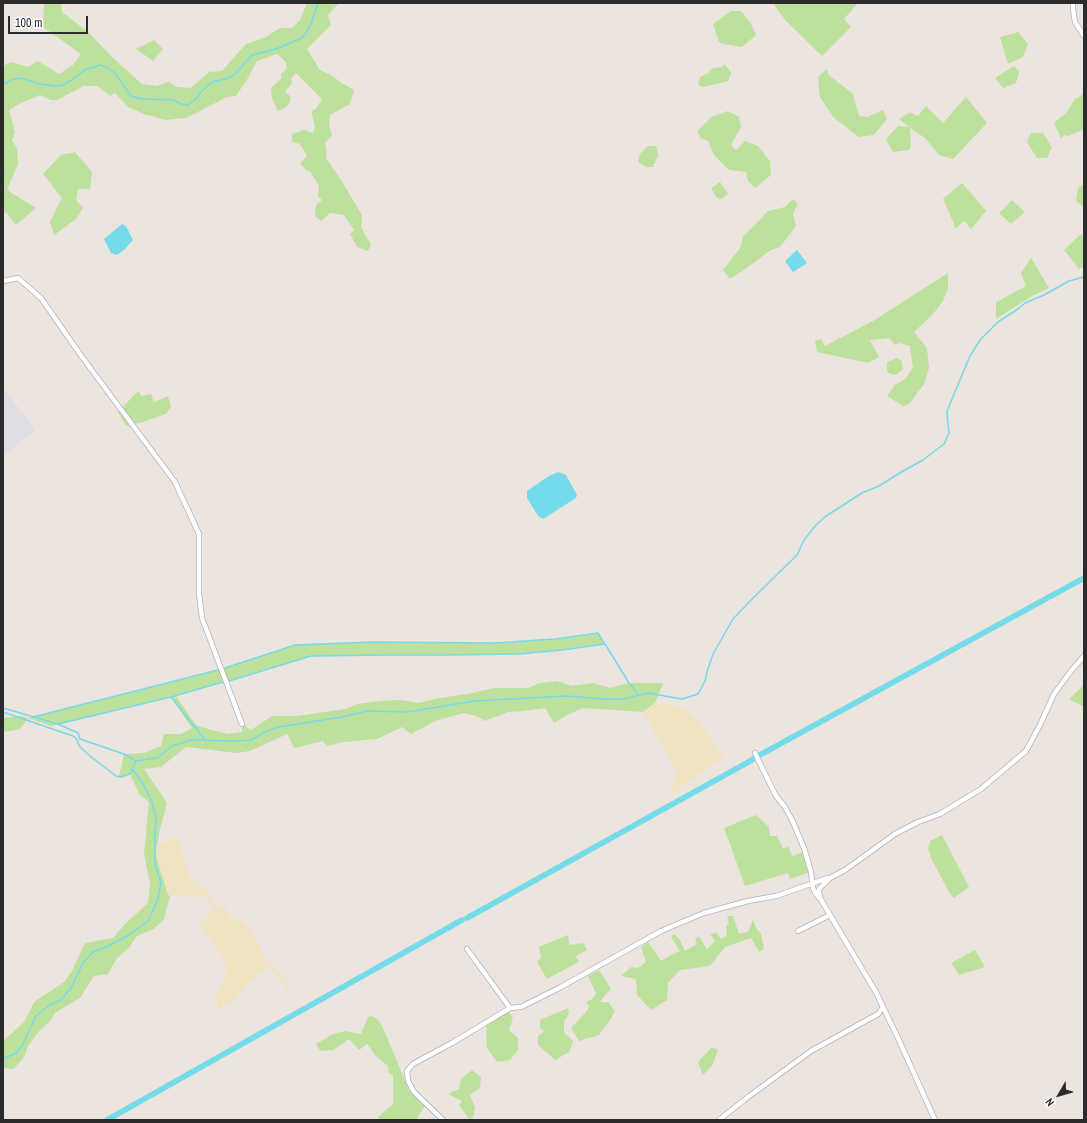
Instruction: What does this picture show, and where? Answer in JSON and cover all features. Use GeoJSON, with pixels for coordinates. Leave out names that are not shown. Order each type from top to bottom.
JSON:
{"type":"FeatureCollection","features":[{"type":"Feature","properties":{"kind":"street"},"geometry":{"type":"LineString","coordinates":[[1073,3],[1075,22],[1084,36]]}},
{"type":"Feature","properties":{"kind":"street"},"geometry":{"type":"LineString","coordinates":[[3,281],[18,278],[41,298],[82,357],[175,482],[199,534],[199,593],[202,618],[242,724]]}},
{"type":"Feature","properties":{"kind":"street"},"geometry":{"type":"LineString","coordinates":[[443,1120],[414,1092],[408,1081],[407,1071],[413,1064],[452,1043],[510,1008],[521,1007],[561,987],[661,931],[704,912],[776,896],[830,878],[845,870],[895,834],[918,822],[940,814],[975,792],[1002,772],[1026,751],[1054,694],[1084,656]]}},
{"type":"Feature","properties":{"kind":"street"},"geometry":{"type":"LineString","coordinates":[[755,753],[776,796],[785,807],[804,848],[811,872],[812,884],[816,894],[820,898],[876,992],[935,1120]]}},
{"type":"Feature","properties":{"kind":"street"},"geometry":{"type":"LineString","coordinates":[[820,898],[819,889],[830,878]]}},
{"type":"Feature","properties":{"kind":"street"},"geometry":{"type":"LineString","coordinates":[[798,931],[830,915]]}},
{"type":"Feature","properties":{"kind":"street"},"geometry":{"type":"LineString","coordinates":[[467,949],[510,1008]]}},
{"type":"Feature","properties":{"kind":"street"},"geometry":{"type":"LineString","coordinates":[[719,1120],[811,1051],[878,1014],[883,1007]]}},
{"type":"Feature","properties":{"kind":"shaded area"},"geometry":{"type":"Polygon","coordinates":[[[3,387],[35,430],[3,457],[3,387]]]}},
{"type":"Feature","properties":{"kind":"green space"},"geometry":{"type":"Polygon","coordinates":[[[44,3],[61,3],[62,12],[88,32],[114,59],[142,84],[157,86],[168,82],[177,87],[191,88],[209,72],[222,71],[246,44],[266,37],[280,28],[292,28],[300,20],[307,3],[339,3],[328,15],[331,25],[307,49],[320,70],[333,76],[354,90],[350,104],[330,115],[329,125],[332,135],[325,143],[327,150],[326,158],[362,215],[361,227],[371,245],[368,251],[357,247],[350,234],[354,230],[344,215],[330,213],[321,221],[315,216],[316,205],[322,200],[318,196],[319,186],[310,171],[306,170],[300,163],[307,156],[300,144],[292,142],[292,134],[304,130],[313,133],[315,127],[311,111],[316,109],[322,99],[296,73],[291,78],[292,83],[285,92],[290,96],[290,102],[285,108],[278,111],[272,99],[271,88],[281,79],[281,74],[287,69],[286,62],[277,54],[257,61],[236,96],[227,97],[186,118],[165,120],[146,115],[128,107],[115,93],[110,96],[97,86],[84,86],[57,100],[51,100],[40,95],[9,110],[15,132],[12,140],[17,149],[18,164],[7,190],[36,208],[16,225],[6,212],[3,213],[3,66],[11,62],[28,67],[38,61],[59,74],[73,65],[81,54],[43,27],[44,3]]]}},
{"type":"Feature","properties":{"kind":"green space"},"geometry":{"type":"Polygon","coordinates":[[[773,3],[858,3],[844,19],[851,27],[822,56],[785,20],[773,3]]]}},
{"type":"Feature","properties":{"kind":"green space"},"geometry":{"type":"Polygon","coordinates":[[[731,11],[741,11],[750,22],[756,35],[742,47],[719,42],[713,24],[731,11]]]}},
{"type":"Feature","properties":{"kind":"green space"},"geometry":{"type":"Polygon","coordinates":[[[1018,32],[1028,44],[1023,57],[1008,64],[1000,37],[1018,32]]]}},
{"type":"Feature","properties":{"kind":"green space"},"geometry":{"type":"Polygon","coordinates":[[[154,40],[163,49],[153,61],[136,49],[154,40]]]}},
{"type":"Feature","properties":{"kind":"green space"},"geometry":{"type":"Polygon","coordinates":[[[725,64],[731,73],[728,81],[703,87],[698,85],[700,77],[708,73],[713,68],[721,67],[725,64]]]}},
{"type":"Feature","properties":{"kind":"green space"},"geometry":{"type":"Polygon","coordinates":[[[1014,66],[1019,72],[1016,83],[1003,88],[995,78],[1014,66]]]}},
{"type":"Feature","properties":{"kind":"green space"},"geometry":{"type":"Polygon","coordinates":[[[827,69],[829,75],[853,94],[859,116],[867,117],[883,110],[887,119],[874,135],[859,137],[834,118],[820,97],[818,77],[827,69]]]}},
{"type":"Feature","properties":{"kind":"green space"},"geometry":{"type":"Polygon","coordinates":[[[1084,94],[1084,129],[1068,136],[1064,135],[1061,138],[1054,123],[1066,113],[1075,99],[1084,94]]]}},
{"type":"Feature","properties":{"kind":"green space"},"geometry":{"type":"Polygon","coordinates":[[[966,97],[987,123],[953,159],[939,155],[925,138],[910,128],[911,144],[909,150],[893,152],[886,139],[898,126],[909,127],[899,119],[910,112],[918,116],[926,106],[943,123],[966,97]]]}},
{"type":"Feature","properties":{"kind":"green space"},"geometry":{"type":"Polygon","coordinates":[[[728,111],[739,117],[741,127],[731,145],[736,150],[745,141],[758,146],[770,161],[771,175],[755,188],[748,181],[746,172],[729,170],[714,155],[708,141],[700,138],[698,131],[711,117],[728,111]]]}},
{"type":"Feature","properties":{"kind":"green space"},"geometry":{"type":"Polygon","coordinates":[[[1031,133],[1043,133],[1052,147],[1047,158],[1037,158],[1027,142],[1031,133]]]}},
{"type":"Feature","properties":{"kind":"green space"},"geometry":{"type":"Polygon","coordinates":[[[648,146],[656,146],[658,155],[653,167],[646,167],[638,162],[640,154],[648,146]]]}},
{"type":"Feature","properties":{"kind":"green space"},"geometry":{"type":"Polygon","coordinates":[[[75,152],[92,172],[90,189],[78,189],[76,200],[83,208],[76,219],[54,235],[50,222],[62,198],[43,174],[61,155],[75,152]]]}},
{"type":"Feature","properties":{"kind":"green space"},"geometry":{"type":"Polygon","coordinates":[[[720,182],[728,194],[721,199],[716,197],[711,188],[720,182]]]}},
{"type":"Feature","properties":{"kind":"green space"},"geometry":{"type":"Polygon","coordinates":[[[962,183],[986,211],[971,229],[964,221],[955,229],[943,199],[962,183]]]}},
{"type":"Feature","properties":{"kind":"green space"},"geometry":{"type":"Polygon","coordinates":[[[1084,184],[1084,207],[1076,201],[1078,188],[1084,184]]]}},
{"type":"Feature","properties":{"kind":"green space"},"geometry":{"type":"Polygon","coordinates":[[[793,199],[798,204],[793,214],[796,226],[780,247],[771,250],[730,279],[723,270],[740,248],[743,237],[768,211],[785,207],[793,199]]]}},
{"type":"Feature","properties":{"kind":"green space"},"geometry":{"type":"Polygon","coordinates":[[[1012,200],[1025,212],[1011,224],[999,213],[1012,200]]]}},
{"type":"Feature","properties":{"kind":"green space"},"geometry":{"type":"Polygon","coordinates":[[[1081,234],[1084,238],[1084,266],[1079,269],[1064,250],[1081,234]]]}},
{"type":"Feature","properties":{"kind":"green space"},"geometry":{"type":"Polygon","coordinates":[[[1031,258],[1049,288],[1032,296],[996,319],[996,302],[1026,286],[1021,273],[1031,258]]]}},
{"type":"Feature","properties":{"kind":"green space"},"geometry":{"type":"Polygon","coordinates":[[[948,273],[948,288],[943,301],[933,314],[914,332],[927,348],[929,368],[924,384],[909,404],[903,406],[887,396],[895,385],[905,379],[913,368],[910,346],[900,343],[895,345],[889,338],[870,340],[879,357],[868,363],[817,352],[815,341],[821,339],[825,346],[873,321],[948,273]]]}},
{"type":"Feature","properties":{"kind":"green space"},"geometry":{"type":"Polygon","coordinates":[[[897,358],[902,361],[903,369],[896,375],[890,374],[887,371],[887,362],[897,358]]]}},
{"type":"Feature","properties":{"kind":"green space"},"geometry":{"type":"Polygon","coordinates":[[[138,391],[142,396],[151,394],[154,402],[168,396],[171,407],[166,414],[126,426],[118,412],[138,391]]]}},
{"type":"Feature","properties":{"kind":"green space"},"geometry":{"type":"Polygon","coordinates":[[[598,633],[605,644],[520,654],[311,656],[176,696],[195,724],[228,734],[242,732],[242,724],[251,730],[272,716],[297,716],[345,709],[357,704],[381,701],[402,700],[418,703],[494,688],[528,688],[540,683],[557,681],[572,686],[593,683],[610,688],[629,683],[663,683],[655,703],[643,712],[583,708],[554,723],[545,708],[508,712],[485,721],[476,716],[464,713],[435,721],[411,734],[402,727],[377,739],[344,742],[327,746],[323,741],[294,748],[287,734],[250,751],[236,753],[186,747],[161,767],[144,769],[167,803],[156,852],[157,860],[168,894],[170,896],[164,919],[154,929],[137,936],[128,949],[117,958],[108,974],[94,976],[80,998],[56,1012],[49,1022],[39,1031],[28,1046],[23,1059],[13,1069],[3,1068],[3,1041],[24,1022],[34,1002],[64,982],[72,971],[85,943],[113,938],[124,925],[148,903],[150,884],[144,853],[149,802],[139,794],[130,774],[121,777],[119,776],[124,754],[144,753],[161,746],[164,734],[181,734],[192,728],[171,697],[51,726],[28,718],[221,669],[295,645],[373,642],[495,643],[555,639],[598,633]]]}},
{"type":"Feature","properties":{"kind":"green space"},"geometry":{"type":"Polygon","coordinates":[[[1084,685],[1084,707],[1069,699],[1084,685]]]}},
{"type":"Feature","properties":{"kind":"green space"},"geometry":{"type":"Polygon","coordinates":[[[21,716],[28,718],[20,729],[3,732],[3,718],[21,716]]]}},
{"type":"Feature","properties":{"kind":"green space"},"geometry":{"type":"Polygon","coordinates":[[[756,815],[769,827],[770,836],[777,836],[783,849],[788,846],[792,856],[804,852],[810,872],[790,879],[788,873],[745,886],[724,828],[756,815]]]}},
{"type":"Feature","properties":{"kind":"green space"},"geometry":{"type":"Polygon","coordinates":[[[942,835],[969,887],[954,898],[950,894],[932,860],[928,849],[930,841],[942,835]]]}},
{"type":"Feature","properties":{"kind":"green space"},"geometry":{"type":"Polygon","coordinates":[[[727,916],[733,916],[739,934],[748,932],[753,920],[756,928],[761,934],[764,949],[759,952],[751,938],[725,947],[710,966],[680,970],[668,983],[667,1000],[651,1010],[637,995],[636,979],[621,976],[631,967],[638,968],[646,962],[641,947],[648,942],[661,961],[680,951],[671,937],[674,934],[680,940],[685,951],[697,944],[695,938],[699,937],[707,949],[715,941],[710,934],[717,933],[721,939],[727,935],[726,926],[729,924],[727,916]]]}},
{"type":"Feature","properties":{"kind":"green space"},"geometry":{"type":"Polygon","coordinates":[[[568,935],[569,945],[583,943],[587,950],[576,956],[579,962],[547,979],[537,962],[541,958],[539,947],[568,935]]]}},
{"type":"Feature","properties":{"kind":"green space"},"geometry":{"type":"Polygon","coordinates":[[[975,950],[985,967],[959,975],[951,963],[975,950]]]}},
{"type":"Feature","properties":{"kind":"green space"},"geometry":{"type":"Polygon","coordinates":[[[599,970],[611,989],[600,1002],[608,1002],[615,1011],[599,1035],[579,1041],[571,1028],[586,1012],[589,1006],[586,1002],[592,999],[596,993],[588,976],[599,970]]]}},
{"type":"Feature","properties":{"kind":"green space"},"geometry":{"type":"Polygon","coordinates":[[[568,1008],[569,1014],[564,1021],[564,1032],[573,1041],[569,1052],[555,1060],[538,1045],[538,1036],[544,1032],[540,1028],[540,1020],[568,1008]]]}},
{"type":"Feature","properties":{"kind":"green space"},"geometry":{"type":"Polygon","coordinates":[[[508,1011],[513,1018],[509,1030],[518,1038],[518,1050],[510,1060],[497,1062],[487,1048],[486,1025],[508,1011]]]}},
{"type":"Feature","properties":{"kind":"green space"},"geometry":{"type":"Polygon","coordinates":[[[372,1016],[378,1020],[383,1028],[409,1090],[425,1106],[416,1120],[379,1120],[378,1117],[393,1104],[393,1075],[389,1073],[388,1066],[376,1056],[367,1044],[359,1050],[349,1039],[333,1050],[320,1051],[316,1044],[333,1034],[345,1031],[361,1034],[368,1017],[372,1016]]]}},
{"type":"Feature","properties":{"kind":"green space"},"geometry":{"type":"Polygon","coordinates":[[[712,1047],[718,1050],[712,1066],[703,1075],[698,1062],[712,1047]]]}},
{"type":"Feature","properties":{"kind":"green space"},"geometry":{"type":"Polygon","coordinates":[[[472,1070],[481,1077],[480,1088],[470,1095],[475,1108],[473,1118],[469,1119],[459,1105],[462,1101],[448,1094],[459,1089],[461,1079],[472,1070]]]}},
{"type":"Feature","properties":{"kind":"sand"},"geometry":{"type":"Polygon","coordinates":[[[655,703],[679,707],[693,715],[724,756],[667,798],[677,772],[643,712],[655,703]]]}},
{"type":"Feature","properties":{"kind":"sand"},"geometry":{"type":"Polygon","coordinates":[[[178,837],[189,876],[209,893],[216,909],[224,905],[232,920],[239,918],[247,925],[267,961],[273,965],[288,984],[289,991],[269,967],[250,981],[229,1006],[224,1005],[218,1010],[216,994],[222,986],[226,972],[223,957],[199,925],[214,911],[207,897],[170,896],[168,894],[157,860],[157,846],[170,839],[178,837]]]}},
{"type":"Feature","properties":{"kind":"water"},"geometry":{"type":"Polygon","coordinates":[[[122,224],[126,226],[133,240],[117,255],[111,253],[104,239],[122,224]]]}},
{"type":"Feature","properties":{"kind":"water"},"geometry":{"type":"Polygon","coordinates":[[[797,250],[807,263],[793,272],[785,261],[797,250]]]}},
{"type":"Feature","properties":{"kind":"water"},"geometry":{"type":"Polygon","coordinates":[[[558,472],[566,475],[577,495],[576,498],[543,519],[538,516],[527,498],[527,491],[549,476],[558,472]]]}},
{"type":"Feature","properties":{"kind":"waterway"},"geometry":{"type":"LineString","coordinates":[[3,85],[11,80],[21,78],[40,84],[54,86],[63,85],[85,70],[100,65],[115,73],[131,96],[142,99],[173,100],[181,104],[188,105],[196,99],[212,82],[229,78],[236,73],[252,55],[276,49],[300,39],[306,33],[311,24],[318,3]]}},
{"type":"Feature","properties":{"kind":"waterway"},"geometry":{"type":"LineString","coordinates":[[3,165],[3,173]]}},
{"type":"Feature","properties":{"kind":"waterway"},"geometry":{"type":"LineString","coordinates":[[3,1059],[16,1053],[22,1046],[36,1016],[50,1005],[61,1000],[72,986],[83,963],[93,952],[129,935],[148,921],[157,902],[161,883],[155,864],[156,818],[152,802],[142,782],[132,769],[136,761],[157,758],[172,746],[191,740],[251,740],[278,727],[342,717],[367,711],[407,712],[475,701],[566,696],[624,699],[648,693],[682,699],[698,694],[705,681],[713,654],[733,619],[797,555],[804,540],[816,525],[826,516],[862,493],[879,486],[923,460],[944,444],[949,433],[947,411],[970,356],[980,340],[998,322],[1025,303],[1044,295],[1069,281],[1084,277]]}},
{"type":"Feature","properties":{"kind":"waterway"},"geometry":{"type":"LineString","coordinates":[[758,756],[1084,578]]}},
{"type":"Feature","properties":{"kind":"waterway"},"geometry":{"type":"LineString","coordinates":[[225,668],[295,645],[373,642],[495,643],[555,639],[598,633],[604,643]]}},
{"type":"Feature","properties":{"kind":"waterway"},"geometry":{"type":"LineString","coordinates":[[229,681],[311,656],[520,654],[605,644],[629,683],[638,694]]}},
{"type":"Feature","properties":{"kind":"waterway"},"geometry":{"type":"LineString","coordinates":[[33,717],[218,670]]}},
{"type":"Feature","properties":{"kind":"waterway"},"geometry":{"type":"LineString","coordinates":[[171,697],[223,682]]}},
{"type":"Feature","properties":{"kind":"waterway"},"geometry":{"type":"LineString","coordinates":[[58,724],[171,697],[205,740]]}},
{"type":"Feature","properties":{"kind":"waterway"},"geometry":{"type":"LineString","coordinates":[[3,708],[58,724],[78,733],[80,739],[124,754],[136,761]]}},
{"type":"Feature","properties":{"kind":"waterway"},"geometry":{"type":"LineString","coordinates":[[3,712],[73,736],[76,738],[80,747],[116,776],[121,777],[130,774],[132,770]]}},
{"type":"Feature","properties":{"kind":"waterway"},"geometry":{"type":"LineString","coordinates":[[467,918],[755,757]]}},
{"type":"Feature","properties":{"kind":"waterway"},"geometry":{"type":"LineString","coordinates":[[107,1120],[462,920]]}}]}
